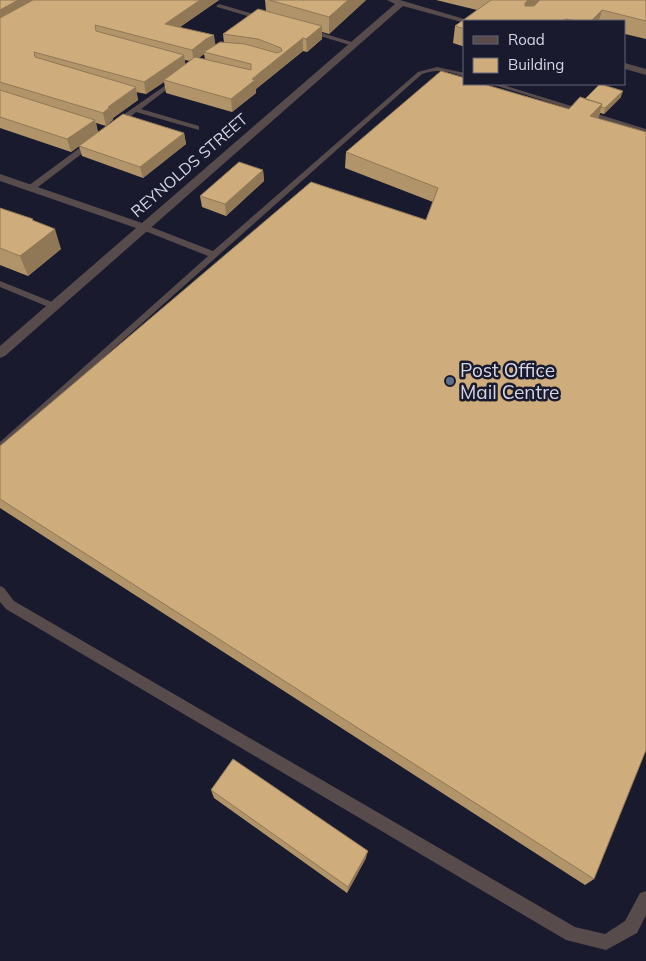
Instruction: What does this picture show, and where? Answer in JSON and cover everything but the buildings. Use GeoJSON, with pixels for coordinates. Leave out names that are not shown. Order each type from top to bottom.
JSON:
{"type":"FeatureCollection","features":[{"type":"Feature","properties":{"kind":"street"},"geometry":{"type":"LineString","coordinates":[[389,0],[463,20]]}},
{"type":"Feature","properties":{"kind":"street","name":"REYNOLDS STREET"},"geometry":{"type":"LineString","coordinates":[[0,353],[400,3]]}},
{"type":"Feature","properties":{"kind":"street"},"geometry":{"type":"LineString","coordinates":[[626,66],[646,72]]}},
{"type":"Feature","properties":{"kind":"street"},"geometry":{"type":"LineString","coordinates":[[0,177],[143,227]]}},
{"type":"Feature","properties":{"kind":"lane"},"geometry":{"type":"LineString","coordinates":[[219,6],[276,22]]}},
{"type":"Feature","properties":{"kind":"lane"},"geometry":{"type":"LineString","coordinates":[[305,30],[353,44]]}},
{"type":"Feature","properties":{"kind":"lane"},"geometry":{"type":"LineString","coordinates":[[0,448],[420,73],[436,68],[463,74]]}},
{"type":"Feature","properties":{"kind":"lane"},"geometry":{"type":"LineString","coordinates":[[107,132],[180,77]]}},
{"type":"Feature","properties":{"kind":"lane"},"geometry":{"type":"LineString","coordinates":[[497,85],[646,131]]}},
{"type":"Feature","properties":{"kind":"lane"},"geometry":{"type":"LineString","coordinates":[[140,97],[150,100]]}},
{"type":"Feature","properties":{"kind":"lane"},"geometry":{"type":"LineString","coordinates":[[136,110],[196,128]]}},
{"type":"Feature","properties":{"kind":"lane"},"geometry":{"type":"LineString","coordinates":[[31,188],[99,137]]}},
{"type":"Feature","properties":{"kind":"lane"},"geometry":{"type":"LineString","coordinates":[[143,227],[214,255]]}},
{"type":"Feature","properties":{"kind":"lane"},"geometry":{"type":"LineString","coordinates":[[0,284],[54,306]]}},
{"type":"Feature","properties":{"kind":"lane"},"geometry":{"type":"LineString","coordinates":[[0,592],[10,605],[572,934],[606,942],[631,927],[646,899]]}},
{"type":"Feature","properties":{"kind":"place","name":"Post Office Mail Centre"},"geometry":{"type":"Point","coordinates":[450,381]}}]}
